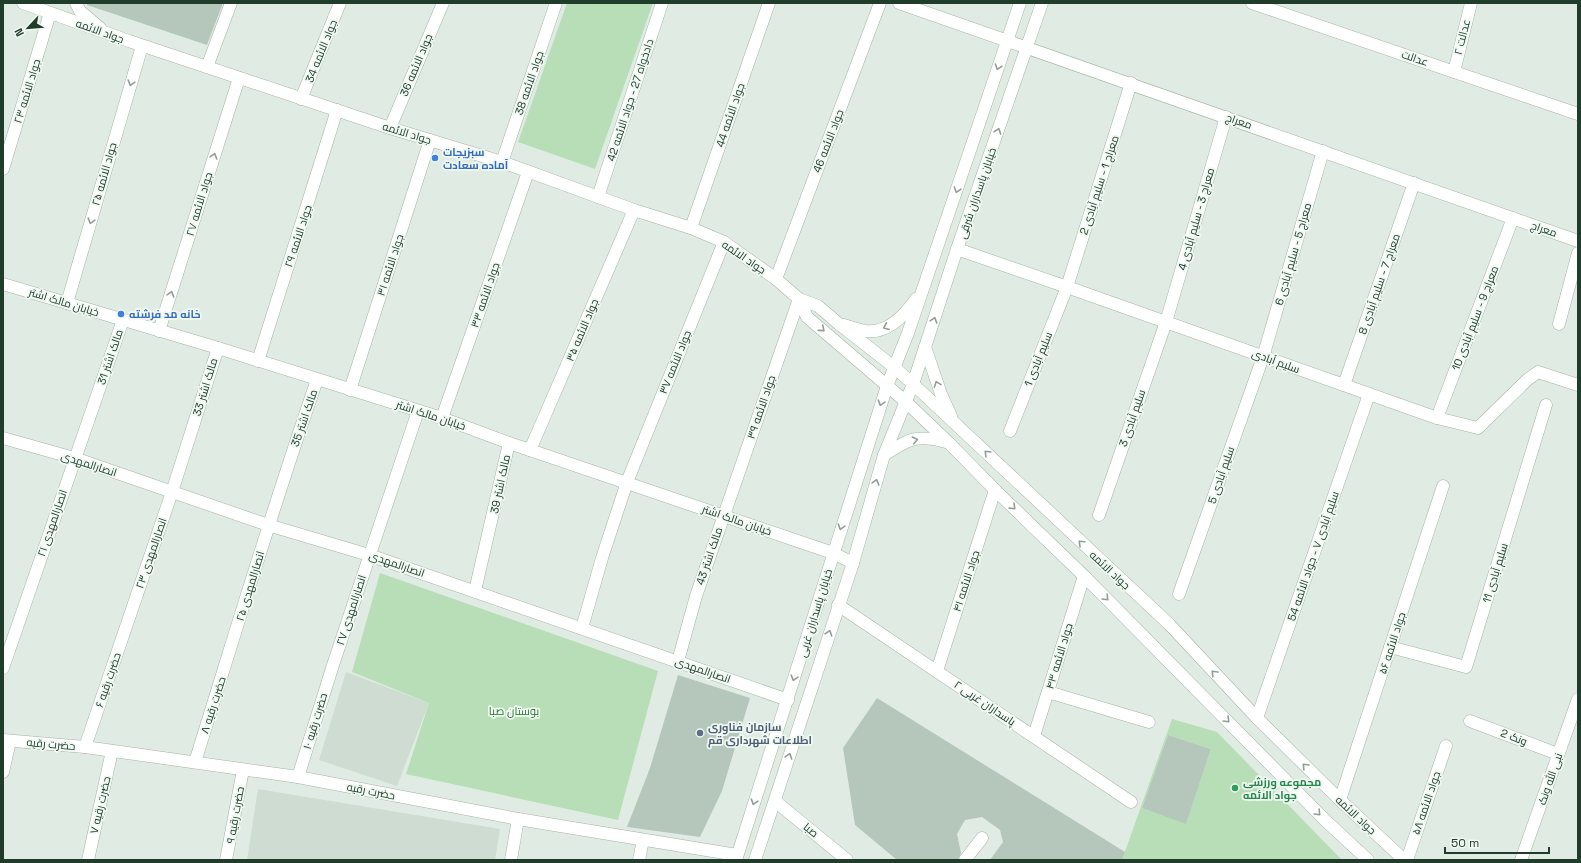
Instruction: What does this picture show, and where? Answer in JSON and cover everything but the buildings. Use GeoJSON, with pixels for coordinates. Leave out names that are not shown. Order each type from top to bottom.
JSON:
{"type":"FeatureCollection","features":[{"type":"Feature","properties":{"kind":"street","name":"جواد الائمه"},"geometry":{"type":"LineString","coordinates":[[23,3],[142,46],[301,99],[502,162],[634,210],[691,228],[724,242],[776,279],[799,299],[818,306],[894,367],[953,420],[1169,624],[1257,718],[1340,800],[1406,860]]}},
{"type":"Feature","properties":{"kind":"street"},"geometry":{"type":"LineString","coordinates":[[76,3],[80,11],[106,33]]}},
{"type":"Feature","properties":{"kind":"street"},"geometry":{"type":"LineString","coordinates":[[207,67],[231,3]]}},
{"type":"Feature","properties":{"kind":"street","name":"جواد الائمه 34"},"geometry":{"type":"LineString","coordinates":[[301,99],[340,3]]}},
{"type":"Feature","properties":{"kind":"street","name":"جواد الائمه 36"},"geometry":{"type":"LineString","coordinates":[[390,128],[443,3]]}},
{"type":"Feature","properties":{"kind":"street","name":"جواد الائمه 38"},"geometry":{"type":"LineString","coordinates":[[502,162],[556,3]]}},
{"type":"Feature","properties":{"kind":"street","name":"دادخواه 27 - جواد الائمه 42"},"geometry":{"type":"LineString","coordinates":[[598,197],[662,3]]}},
{"type":"Feature","properties":{"kind":"street","name":"جواد الائمه 44"},"geometry":{"type":"LineString","coordinates":[[691,228],[769,3]]}},
{"type":"Feature","properties":{"kind":"street","name":"جواد الائمه 46"},"geometry":{"type":"LineString","coordinates":[[776,279],[880,3]]}},
{"type":"Feature","properties":{"kind":"street","name":"معراج"},"geometry":{"type":"LineString","coordinates":[[900,3],[1578,241]]}},
{"type":"Feature","properties":{"kind":"street","name":"خیابان پاسداران شرقی"},"geometry":{"type":"LineString","coordinates":[[894,367],[1020,3]]}},
{"type":"Feature","properties":{"kind":"street","name":"خیابان پاسداران شرقی"},"geometry":{"type":"LineString","coordinates":[[913,384],[957,249],[1042,3]]}},
{"type":"Feature","properties":{"kind":"street","name":"عدالت"},"geometry":{"type":"LineString","coordinates":[[1252,3],[1578,114]]}},
{"type":"Feature","properties":{"kind":"street","name":"عدالت ۲"},"geometry":{"type":"LineString","coordinates":[[1454,72],[1471,3]]}},
{"type":"Feature","properties":{"kind":"street","name":"جواد الائمه ۲۳"},"geometry":{"type":"LineString","coordinates":[[3,169],[50,13]]}},
{"type":"Feature","properties":{"kind":"street","name":"جواد الائمه ۲۵"},"geometry":{"type":"LineString","coordinates":[[67,303],[142,46]]}},
{"type":"Feature","properties":{"kind":"street","name":"جواد الائمه ۲۷"},"geometry":{"type":"LineString","coordinates":[[159,331],[239,78]]}},
{"type":"Feature","properties":{"kind":"street","name":"معراج 1 - سلیم آبادی 2"},"geometry":{"type":"LineString","coordinates":[[1067,287],[1131,83]]}},
{"type":"Feature","properties":{"kind":"street","name":"جواد الائمه ۲۹"},"geometry":{"type":"LineString","coordinates":[[258,361],[338,110]]}},
{"type":"Feature","properties":{"kind":"street","name":"معراج 3 - سلیم آبادی 4"},"geometry":{"type":"LineString","coordinates":[[1166,322],[1226,117]]}},
{"type":"Feature","properties":{"kind":"street","name":"جواد الائمه ۳۱"},"geometry":{"type":"LineString","coordinates":[[350,390],[430,140]]}},
{"type":"Feature","properties":{"kind":"street","name":"معراج 5 - سلیم آبادی 6"},"geometry":{"type":"LineString","coordinates":[[1263,356],[1323,151]]}},
{"type":"Feature","properties":{"kind":"street","name":"جواد الائمه ۳۳"},"geometry":{"type":"LineString","coordinates":[[442,418],[528,172]]}},
{"type":"Feature","properties":{"kind":"street","name":"معراج 7 - سلیم آبادی 8"},"geometry":{"type":"LineString","coordinates":[[1344,385],[1414,183]]}},
{"type":"Feature","properties":{"kind":"street","name":"جواد الائمه ۳۵"},"geometry":{"type":"LineString","coordinates":[[530,450],[634,210]]}},
{"type":"Feature","properties":{"kind":"street","name":"معراج 9 - سلیم آبادی 10"},"geometry":{"type":"LineString","coordinates":[[1437,418],[1513,218]]}},
{"type":"Feature","properties":{"kind":"street","name":"جواد الائمه ۳۷"},"geometry":{"type":"LineString","coordinates":[[582,628],[602,558],[627,482],[724,242]]}},
{"type":"Feature","properties":{"kind":"street","name":"سلیم آبادی"},"geometry":{"type":"LineString","coordinates":[[957,249],[1437,418],[1478,428],[1527,380],[1538,372],[1578,385]]}},
{"type":"Feature","properties":{"kind":"street"},"geometry":{"type":"LineString","coordinates":[[1559,324],[1578,253]]}},
{"type":"Feature","properties":{"kind":"street","name":"خیابان مالک اشتر"},"geometry":{"type":"LineString","coordinates":[[3,284],[218,348],[317,380],[418,410],[509,443],[833,553],[853,563]]}},
{"type":"Feature","properties":{"kind":"street","name":"سلیم آبادی 1"},"geometry":{"type":"LineString","coordinates":[[1010,431],[1067,287]]}},
{"type":"Feature","properties":{"kind":"street"},"geometry":{"type":"LineString","coordinates":[[839,324],[867,331],[878,330],[892,324],[911,306],[922,289]]}},
{"type":"Feature","properties":{"kind":"street","name":"جواد الائمه"},"geometry":{"type":"LineString","coordinates":[[799,299],[807,317],[887,386],[949,443],[1084,576],[1326,821],[1368,860]]}},
{"type":"Feature","properties":{"kind":"street","name":"جواد الائمه ۳۹"},"geometry":{"type":"LineString","coordinates":[[723,515],[799,299]]}},
{"type":"Feature","properties":{"kind":"street","name":"مالک اشتر 31"},"geometry":{"type":"LineString","coordinates":[[74,458],[123,320]]}},
{"type":"Feature","properties":{"kind":"street","name":"سلیم آبادی 3"},"geometry":{"type":"LineString","coordinates":[[1099,515],[1166,322]]}},
{"type":"Feature","properties":{"kind":"street"},"geometry":{"type":"LineString","coordinates":[[925,347],[941,394],[953,420]]}},
{"type":"Feature","properties":{"kind":"street","name":"مالک اشتر 33"},"geometry":{"type":"LineString","coordinates":[[172,492],[218,348]]}},
{"type":"Feature","properties":{"kind":"street","name":"سلیم آبادی 5"},"geometry":{"type":"LineString","coordinates":[[1179,594],[1263,356]]}},
{"type":"Feature","properties":{"kind":"street","name":"خیابان پاسداران غربی"},"geometry":{"type":"LineString","coordinates":[[736,858],[894,367]]}},
{"type":"Feature","properties":{"kind":"street","name":"مالک اشتر 35"},"geometry":{"type":"LineString","coordinates":[[268,525],[290,456],[317,380]]}},
{"type":"Feature","properties":{"kind":"street","name":"خیابان پاسداران غربی"},"geometry":{"type":"LineString","coordinates":[[755,860],[853,563],[884,455],[913,384]]}},
{"type":"Feature","properties":{"kind":"street","name":"سلیم آبادی ۷ - جواد الائمه 54"},"geometry":{"type":"LineString","coordinates":[[1257,718],[1369,394]]}},
{"type":"Feature","properties":{"kind":"street","name":"سلیم آبادی 11"},"geometry":{"type":"LineString","coordinates":[[1390,647],[1466,667],[1546,405]]}},
{"type":"Feature","properties":{"kind":"street","name":"انصارالمهدی ۲۷"},"geometry":{"type":"LineString","coordinates":[[333,665],[418,410]]}},
{"type":"Feature","properties":{"kind":"street","name":"انصارالمهدی"},"geometry":{"type":"LineString","coordinates":[[3,438],[74,458],[268,525],[369,555],[788,700]]}},
{"type":"Feature","properties":{"kind":"street"},"geometry":{"type":"LineString","coordinates":[[884,455],[903,442],[918,438],[930,438],[949,443]]}},
{"type":"Feature","properties":{"kind":"street","name":"مالک اشتر 39"},"geometry":{"type":"LineString","coordinates":[[475,591],[509,443]]}},
{"type":"Feature","properties":{"kind":"street","name":"انصارالمهدی ۲۱"},"geometry":{"type":"LineString","coordinates":[[3,668],[74,458]]}},
{"type":"Feature","properties":{"kind":"street","name":"جواد الائمه ۵۶"},"geometry":{"type":"LineString","coordinates":[[1340,800],[1443,486]]}},
{"type":"Feature","properties":{"kind":"street","name":"جواد الائمه ۴۱"},"geometry":{"type":"LineString","coordinates":[[937,671],[995,490]]}},
{"type":"Feature","properties":{"kind":"street","name":"انصارالمهدی ۲۳"},"geometry":{"type":"LineString","coordinates":[[131,614],[172,492]]}},
{"type":"Feature","properties":{"kind":"street","name":"مالک اشتر 43"},"geometry":{"type":"LineString","coordinates":[[678,662],[696,596],[723,515]]}},
{"type":"Feature","properties":{"kind":"street","name":"انصارالمهدی ۲۵"},"geometry":{"type":"LineString","coordinates":[[231,648],[268,525]]}},
{"type":"Feature","properties":{"kind":"street","name":"جواد الائمه ۴۳"},"geometry":{"type":"LineString","coordinates":[[1034,736],[1084,576]]}},
{"type":"Feature","properties":{"kind":"street","name":"پاسداران غربی ۲"},"geometry":{"type":"LineString","coordinates":[[838,605],[1132,802]]}},
{"type":"Feature","properties":{"kind":"street","name":"حضرت رقیه ۶"},"geometry":{"type":"LineString","coordinates":[[85,747],[131,614]]}},
{"type":"Feature","properties":{"kind":"street","name":"حضرت رقیه ۸"},"geometry":{"type":"LineString","coordinates":[[194,762],[231,648]]}},
{"type":"Feature","properties":{"kind":"street","name":"حضرت رقیه ۱۰"},"geometry":{"type":"LineString","coordinates":[[298,777],[333,665]]}},
{"type":"Feature","properties":{"kind":"street"},"geometry":{"type":"LineString","coordinates":[[1048,692],[1149,722]]}},
{"type":"Feature","properties":{"kind":"street","name":"نبی الله ونک"},"geometry":{"type":"LineString","coordinates":[[1521,860],[1578,699]]}},
{"type":"Feature","properties":{"kind":"street","name":"ونک 2"},"geometry":{"type":"LineString","coordinates":[[1470,721],[1558,754]]}},
{"type":"Feature","properties":{"kind":"street"},"geometry":{"type":"LineString","coordinates":[[3,772],[7,740]]}},
{"type":"Feature","properties":{"kind":"street","name":"حضرت رقیه"},"geometry":{"type":"LineString","coordinates":[[7,740],[85,747],[298,777],[518,819],[643,840],[736,858]]}},
{"type":"Feature","properties":{"kind":"street","name":"جواد الائمه ۵۸"},"geometry":{"type":"LineString","coordinates":[[1406,860],[1446,746]]}},
{"type":"Feature","properties":{"kind":"street","name":"حضرت رقیه ۷"},"geometry":{"type":"LineString","coordinates":[[88,860],[112,751]]}},
{"type":"Feature","properties":{"kind":"street","name":"حضرت رقیه ۹"},"geometry":{"type":"LineString","coordinates":[[226,860],[243,770]]}},
{"type":"Feature","properties":{"kind":"street","name":"صبا"},"geometry":{"type":"LineString","coordinates":[[775,801],[846,860]]}},
{"type":"Feature","properties":{"kind":"street"},"geometry":{"type":"LineString","coordinates":[[511,860],[518,819]]}},
{"type":"Feature","properties":{"kind":"street"},"geometry":{"type":"LineString","coordinates":[[965,860],[982,838]]}},
{"type":"Feature","properties":{"kind":"street"},"geometry":{"type":"LineString","coordinates":[[639,860],[643,840]]}},
{"type":"Feature","properties":{"kind":"shaded area"},"geometry":{"type":"Polygon","coordinates":[[[346,672],[429,703],[397,786],[319,760],[346,672]]]}},
{"type":"Feature","properties":{"kind":"shaded area"},"geometry":{"type":"Polygon","coordinates":[[[258,789],[500,829],[495,860],[247,860],[258,789]]]}},
{"type":"Feature","properties":{"kind":"green space"},"geometry":{"type":"Polygon","coordinates":[[[567,3],[653,3],[595,169],[518,142],[567,3]]]}},
{"type":"Feature","properties":{"kind":"green space","name":"بوستان صبا"},"geometry":{"type":"Polygon","coordinates":[[[380,573],[658,671],[618,820],[406,774],[429,703],[352,672],[380,573]]]}},
{"type":"Feature","properties":{"kind":"green space","name":"مجموعه ورزشی جواد الائمه"},"geometry":{"type":"Polygon","coordinates":[[[1172,719],[1217,732],[1342,860],[1122,860],[1172,719]],[[1168,735],[1142,808],[1186,823],[1211,749],[1168,735]]]}},
{"type":"Feature","properties":{"kind":"place","name":"سبزیجات آماده سعادت"},"geometry":{"type":"Point","coordinates":[435,158]}},
{"type":"Feature","properties":{"kind":"place","name":"خانه مد فرشته"},"geometry":{"type":"Point","coordinates":[121,314]}},
{"type":"Feature","properties":{"kind":"place","name":"سازمان فناوری اطلاعات شهرداری قم"},"geometry":{"type":"Point","coordinates":[700,733]}},
{"type":"Feature","properties":{"kind":"place","name":"مجموعه ورزشی جواد الائمه"},"geometry":{"type":"Point","coordinates":[1235,788]}}]}
